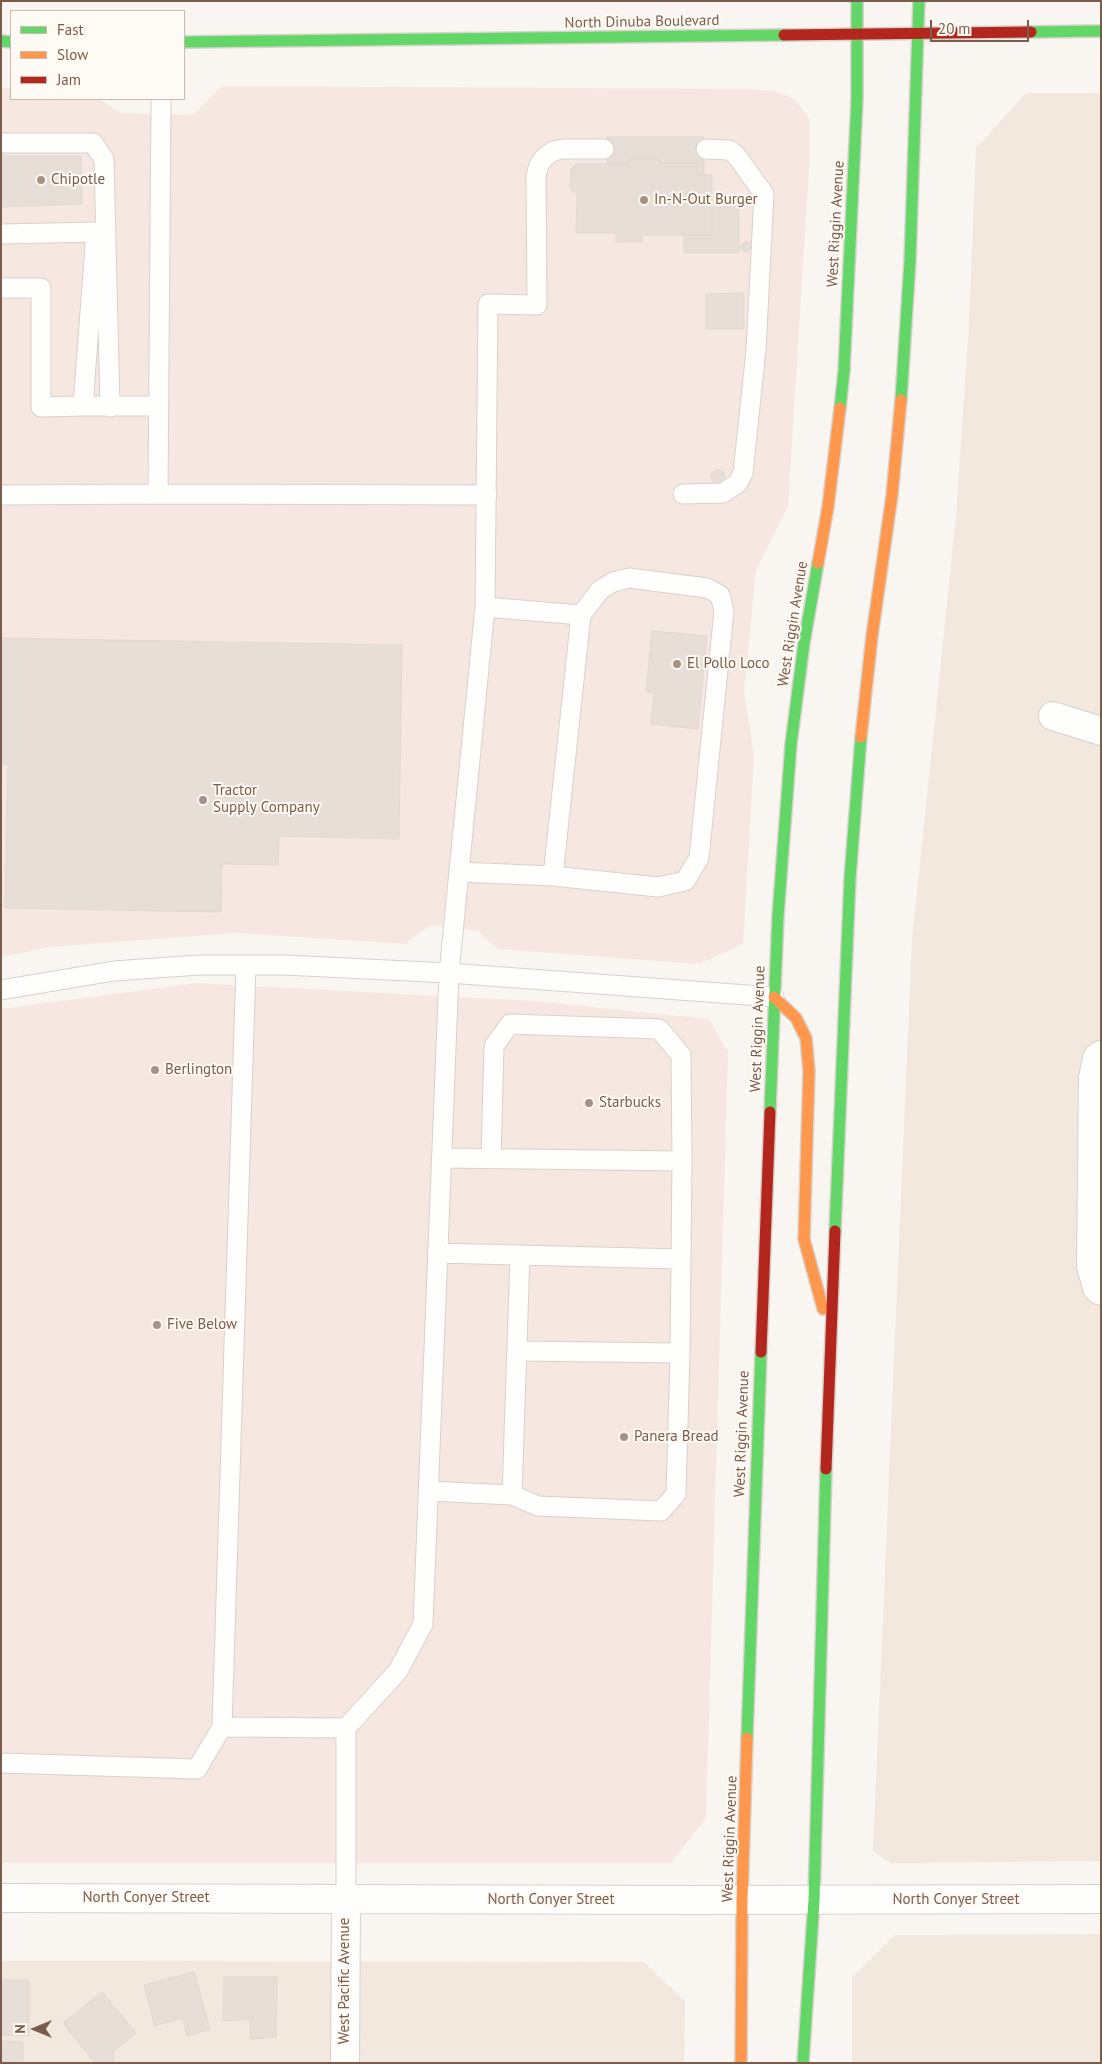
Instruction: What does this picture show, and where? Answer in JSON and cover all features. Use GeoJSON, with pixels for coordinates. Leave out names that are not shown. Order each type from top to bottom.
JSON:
{"type":"FeatureCollection","features":[{"type":"Feature","properties":{"kind":"main road","name":"West Riggin Avenue"},"geometry":{"type":"LineString","coordinates":[[741,2063],[742,1900],[774,997],[791,744],[804,643],[831,483],[844,371],[856,110],[858,1]]}},
{"type":"Feature","properties":{"kind":"main road"},"geometry":{"type":"LineString","coordinates":[[804,2063],[814,1900],[818,1698],[830,1335],[851,862],[866,696],[892,495],[901,400],[910,261],[919,1]]}},
{"type":"Feature","properties":{"kind":"main road","name":"North Dinuba Boulevard"},"geometry":{"type":"LineString","coordinates":[[185,42],[1101,31]]}},
{"type":"Feature","properties":{"kind":"main road"},"geometry":{"type":"LineString","coordinates":[[774,997],[796,1018],[806,1038],[809,1071],[804,1239],[830,1335]]}},
{"type":"Feature","properties":{"kind":"street"},"geometry":{"type":"LineString","coordinates":[[1053,716],[1101,731]]}},
{"type":"Feature","properties":{"kind":"street"},"geometry":{"type":"LineString","coordinates":[[1101,1056],[1097,1058],[1093,1078],[1091,1267],[1097,1288],[1101,1291]]}},
{"type":"Feature","properties":{"kind":"street","name":"North Conyer Street"},"geometry":{"type":"LineString","coordinates":[[1,1898],[346,1900],[1101,1899]]}},
{"type":"Feature","properties":{"kind":"street","name":"West Pacific Avenue"},"geometry":{"type":"LineString","coordinates":[[345,2063],[346,1900]]}},
{"type":"Feature","properties":{"kind":"lane"},"geometry":{"type":"LineString","coordinates":[[158,494],[161,100]]}},
{"type":"Feature","properties":{"kind":"lane"},"geometry":{"type":"LineString","coordinates":[[1,144],[92,144],[104,159],[110,407]]}},
{"type":"Feature","properties":{"kind":"lane"},"geometry":{"type":"LineString","coordinates":[[346,1900],[346,1728],[398,1671],[423,1624],[449,974],[485,607],[488,304],[537,305],[536,176],[539,166],[553,151],[604,149]]}},
{"type":"Feature","properties":{"kind":"lane"},"geometry":{"type":"LineString","coordinates":[[683,494],[723,493],[738,483],[743,473],[756,350],[764,194],[736,155],[729,150],[706,149]]}},
{"type":"Feature","properties":{"kind":"lane"},"geometry":{"type":"LineString","coordinates":[[1,234],[96,232],[83,406]]}},
{"type":"Feature","properties":{"kind":"lane"},"geometry":{"type":"LineString","coordinates":[[1,288],[41,288],[41,407],[158,406]]}},
{"type":"Feature","properties":{"kind":"lane"},"geometry":{"type":"LineString","coordinates":[[1,495],[487,495]]}},
{"type":"Feature","properties":{"kind":"lane"},"geometry":{"type":"LineString","coordinates":[[460,872],[553,876],[658,887],[685,881],[699,858],[724,611],[720,595],[708,588],[629,578],[613,582],[600,590],[580,615],[553,876]]}},
{"type":"Feature","properties":{"kind":"lane"},"geometry":{"type":"LineString","coordinates":[[485,607],[580,615]]}},
{"type":"Feature","properties":{"kind":"lane"},"geometry":{"type":"LineString","coordinates":[[1,990],[114,971],[199,965],[246,965],[449,974],[774,997]]}},
{"type":"Feature","properties":{"kind":"lane"},"geometry":{"type":"LineString","coordinates":[[1,1764],[197,1769],[222,1727],[246,965]]}},
{"type":"Feature","properties":{"kind":"lane"},"geometry":{"type":"LineString","coordinates":[[429,1491],[512,1495],[538,1506],[661,1511],[676,1494],[680,1353],[681,1054],[659,1029],[510,1024],[494,1046],[491,1158]]}},
{"type":"Feature","properties":{"kind":"lane"},"geometry":{"type":"LineString","coordinates":[[442,1158],[682,1161]]}},
{"type":"Feature","properties":{"kind":"lane"},"geometry":{"type":"LineString","coordinates":[[437,1253],[680,1259]]}},
{"type":"Feature","properties":{"kind":"lane"},"geometry":{"type":"LineString","coordinates":[[512,1495],[520,1255]]}},
{"type":"Feature","properties":{"kind":"lane"},"geometry":{"type":"LineString","coordinates":[[517,1351],[680,1353]]}},
{"type":"Feature","properties":{"kind":"lane"},"geometry":{"type":"LineString","coordinates":[[222,1727],[346,1728]]}},
{"type":"Feature","properties":{"kind":"shaded area"},"geometry":{"type":"Polygon","coordinates":[[[222,86],[749,89],[775,91],[794,99],[809,118],[810,152],[788,506],[756,570],[744,691],[754,755],[743,944],[699,964],[497,949],[478,931],[430,925],[405,944],[236,933],[49,947],[1,957],[1,88],[10,88],[10,100],[101,100],[121,113],[193,115],[222,86]]]}},
{"type":"Feature","properties":{"kind":"shaded area"},"geometry":{"type":"Polygon","coordinates":[[[1026,93],[1101,93],[1101,1861],[891,1863],[873,1851],[912,940],[956,517],[969,325],[976,148],[1026,93]]]}},
{"type":"Feature","properties":{"kind":"shaded area"},"geometry":{"type":"Polygon","coordinates":[[[197,983],[534,1001],[709,1019],[728,1052],[706,1818],[671,1863],[1,1863],[1,1009],[197,983]]]}},
{"type":"Feature","properties":{"kind":"shaded area"},"geometry":{"type":"Polygon","coordinates":[[[1101,1934],[1101,2063],[852,2063],[852,1977],[895,1935],[1101,1934]]]}},
{"type":"Feature","properties":{"kind":"shaded area"},"geometry":{"type":"Polygon","coordinates":[[[1,1961],[644,1962],[685,2001],[684,2063],[1,2063],[1,1961]]]}},
{"type":"Feature","properties":{"kind":"building"},"geometry":{"type":"Polygon","coordinates":[[[607,137],[704,137],[704,175],[697,175],[697,163],[660,163],[660,158],[628,158],[628,164],[607,164],[607,137]]]}},
{"type":"Feature","properties":{"kind":"building","name":"Chipotle"},"geometry":{"type":"Polygon","coordinates":[[[1,156],[81,156],[82,204],[1,207],[1,156]]]}},
{"type":"Feature","properties":{"kind":"building","name":"In-N-Out Burger"},"geometry":{"type":"Polygon","coordinates":[[[628,158],[660,158],[660,163],[697,163],[697,175],[712,175],[712,235],[642,235],[642,242],[616,242],[616,233],[576,233],[577,194],[570,188],[571,169],[576,164],[628,164],[628,158]]]}},
{"type":"Feature","properties":{"kind":"building"},"geometry":{"type":"Polygon","coordinates":[[[712,207],[739,207],[739,253],[684,253],[684,235],[712,235],[712,207]]]}},
{"type":"Feature","properties":{"kind":"building"},"geometry":{"type":"Polygon","coordinates":[[[744,242],[748,242],[751,247],[750,251],[744,252],[741,249],[741,245],[744,242]]]}},
{"type":"Feature","properties":{"kind":"building"},"geometry":{"type":"Polygon","coordinates":[[[744,293],[744,329],[706,329],[706,294],[744,293]]]}},
{"type":"Feature","properties":{"kind":"building"},"geometry":{"type":"Polygon","coordinates":[[[718,470],[723,472],[725,477],[723,482],[718,484],[713,482],[711,477],[713,472],[718,470]]]}},
{"type":"Feature","properties":{"kind":"building","name":"El Pollo Loco"},"geometry":{"type":"Polygon","coordinates":[[[652,631],[707,636],[698,729],[651,724],[654,692],[646,692],[652,631]]]}},
{"type":"Feature","properties":{"kind":"building","name":"Tractor Supply Company"},"geometry":{"type":"Polygon","coordinates":[[[1,638],[402,645],[399,839],[279,836],[278,865],[222,864],[221,912],[5,908],[8,764],[1,764],[1,638]]]}},
{"type":"Feature","properties":{"kind":"building"},"geometry":{"type":"Polygon","coordinates":[[[194,1972],[210,2029],[187,2036],[183,2018],[155,2026],[144,1985],[194,1972]]]}},
{"type":"Feature","properties":{"kind":"building"},"geometry":{"type":"Polygon","coordinates":[[[224,1977],[277,1977],[276,2037],[251,2039],[250,2019],[223,2021],[224,1977]]]}},
{"type":"Feature","properties":{"kind":"building"},"geometry":{"type":"Polygon","coordinates":[[[1,1980],[29,1980],[29,2036],[1,2035],[1,1980]]]}},
{"type":"Feature","properties":{"kind":"building"},"geometry":{"type":"Polygon","coordinates":[[[102,1992],[136,2033],[114,2051],[113,2063],[95,2063],[63,2023],[102,1992]]]}},
{"type":"Feature","properties":{"kind":"building"},"geometry":{"type":"Polygon","coordinates":[[[1,2041],[23,2042],[23,2063],[1,2063],[1,2041]]]}},
{"type":"Feature","properties":{"kind":"traffic: fast"},"geometry":{"type":"LineString","coordinates":[[840,408],[844,371],[857,100],[857,1]]}},
{"type":"Feature","properties":{"kind":"traffic: fast"},"geometry":{"type":"LineString","coordinates":[[901,400],[910,261],[919,1]]}},
{"type":"Feature","properties":{"kind":"traffic: fast"},"geometry":{"type":"LineString","coordinates":[[1031,32],[1101,31]]}},
{"type":"Feature","properties":{"kind":"traffic: fast"},"geometry":{"type":"LineString","coordinates":[[185,42],[784,35]]}},
{"type":"Feature","properties":{"kind":"traffic: fast"},"geometry":{"type":"LineString","coordinates":[[1,41],[10,42]]}},
{"type":"Feature","properties":{"kind":"traffic: fast"},"geometry":{"type":"LineString","coordinates":[[770,1112],[778,916],[791,744],[804,643],[818,563]]}},
{"type":"Feature","properties":{"kind":"traffic: fast"},"geometry":{"type":"LineString","coordinates":[[835,1231],[850,878],[861,737]]}},
{"type":"Feature","properties":{"kind":"traffic: fast"},"geometry":{"type":"LineString","coordinates":[[747,1738],[761,1352]]}},
{"type":"Feature","properties":{"kind":"traffic: fast"},"geometry":{"type":"LineString","coordinates":[[803,2063],[814,1900],[826,1469]]}},
{"type":"Feature","properties":{"kind":"traffic: slow"},"geometry":{"type":"LineString","coordinates":[[861,737],[872,636],[892,495],[901,400]]}},
{"type":"Feature","properties":{"kind":"traffic: slow"},"geometry":{"type":"LineString","coordinates":[[818,563],[828,507],[840,408]]}},
{"type":"Feature","properties":{"kind":"traffic: slow"},"geometry":{"type":"LineString","coordinates":[[774,997],[796,1018],[806,1038],[809,1071],[804,1239],[823,1309]]}},
{"type":"Feature","properties":{"kind":"traffic: slow"},"geometry":{"type":"LineString","coordinates":[[741,2063],[742,1900],[747,1738]]}},
{"type":"Feature","properties":{"kind":"traffic: jam"},"geometry":{"type":"LineString","coordinates":[[784,35],[1031,32]]}},
{"type":"Feature","properties":{"kind":"traffic: jam"},"geometry":{"type":"LineString","coordinates":[[761,1352],[770,1112]]}},
{"type":"Feature","properties":{"kind":"traffic: jam"},"geometry":{"type":"LineString","coordinates":[[826,1469],[835,1231]]}},
{"type":"Feature","properties":{"kind":"place","name":"Chipotle"},"geometry":{"type":"Point","coordinates":[41,180]}},
{"type":"Feature","properties":{"kind":"place","name":"In-N-Out Burger"},"geometry":{"type":"Point","coordinates":[644,200]}},
{"type":"Feature","properties":{"kind":"place","name":"El Pollo Loco"},"geometry":{"type":"Point","coordinates":[677,664]}},
{"type":"Feature","properties":{"kind":"place","name":"Tractor Supply Company"},"geometry":{"type":"Point","coordinates":[203,800]}},
{"type":"Feature","properties":{"kind":"place","name":"Berlington"},"geometry":{"type":"Point","coordinates":[155,1070]}},
{"type":"Feature","properties":{"kind":"place","name":"Starbucks"},"geometry":{"type":"Point","coordinates":[589,1103]}},
{"type":"Feature","properties":{"kind":"place","name":"Five Below"},"geometry":{"type":"Point","coordinates":[157,1325]}},
{"type":"Feature","properties":{"kind":"place","name":"Panera Bread"},"geometry":{"type":"Point","coordinates":[624,1437]}}]}
